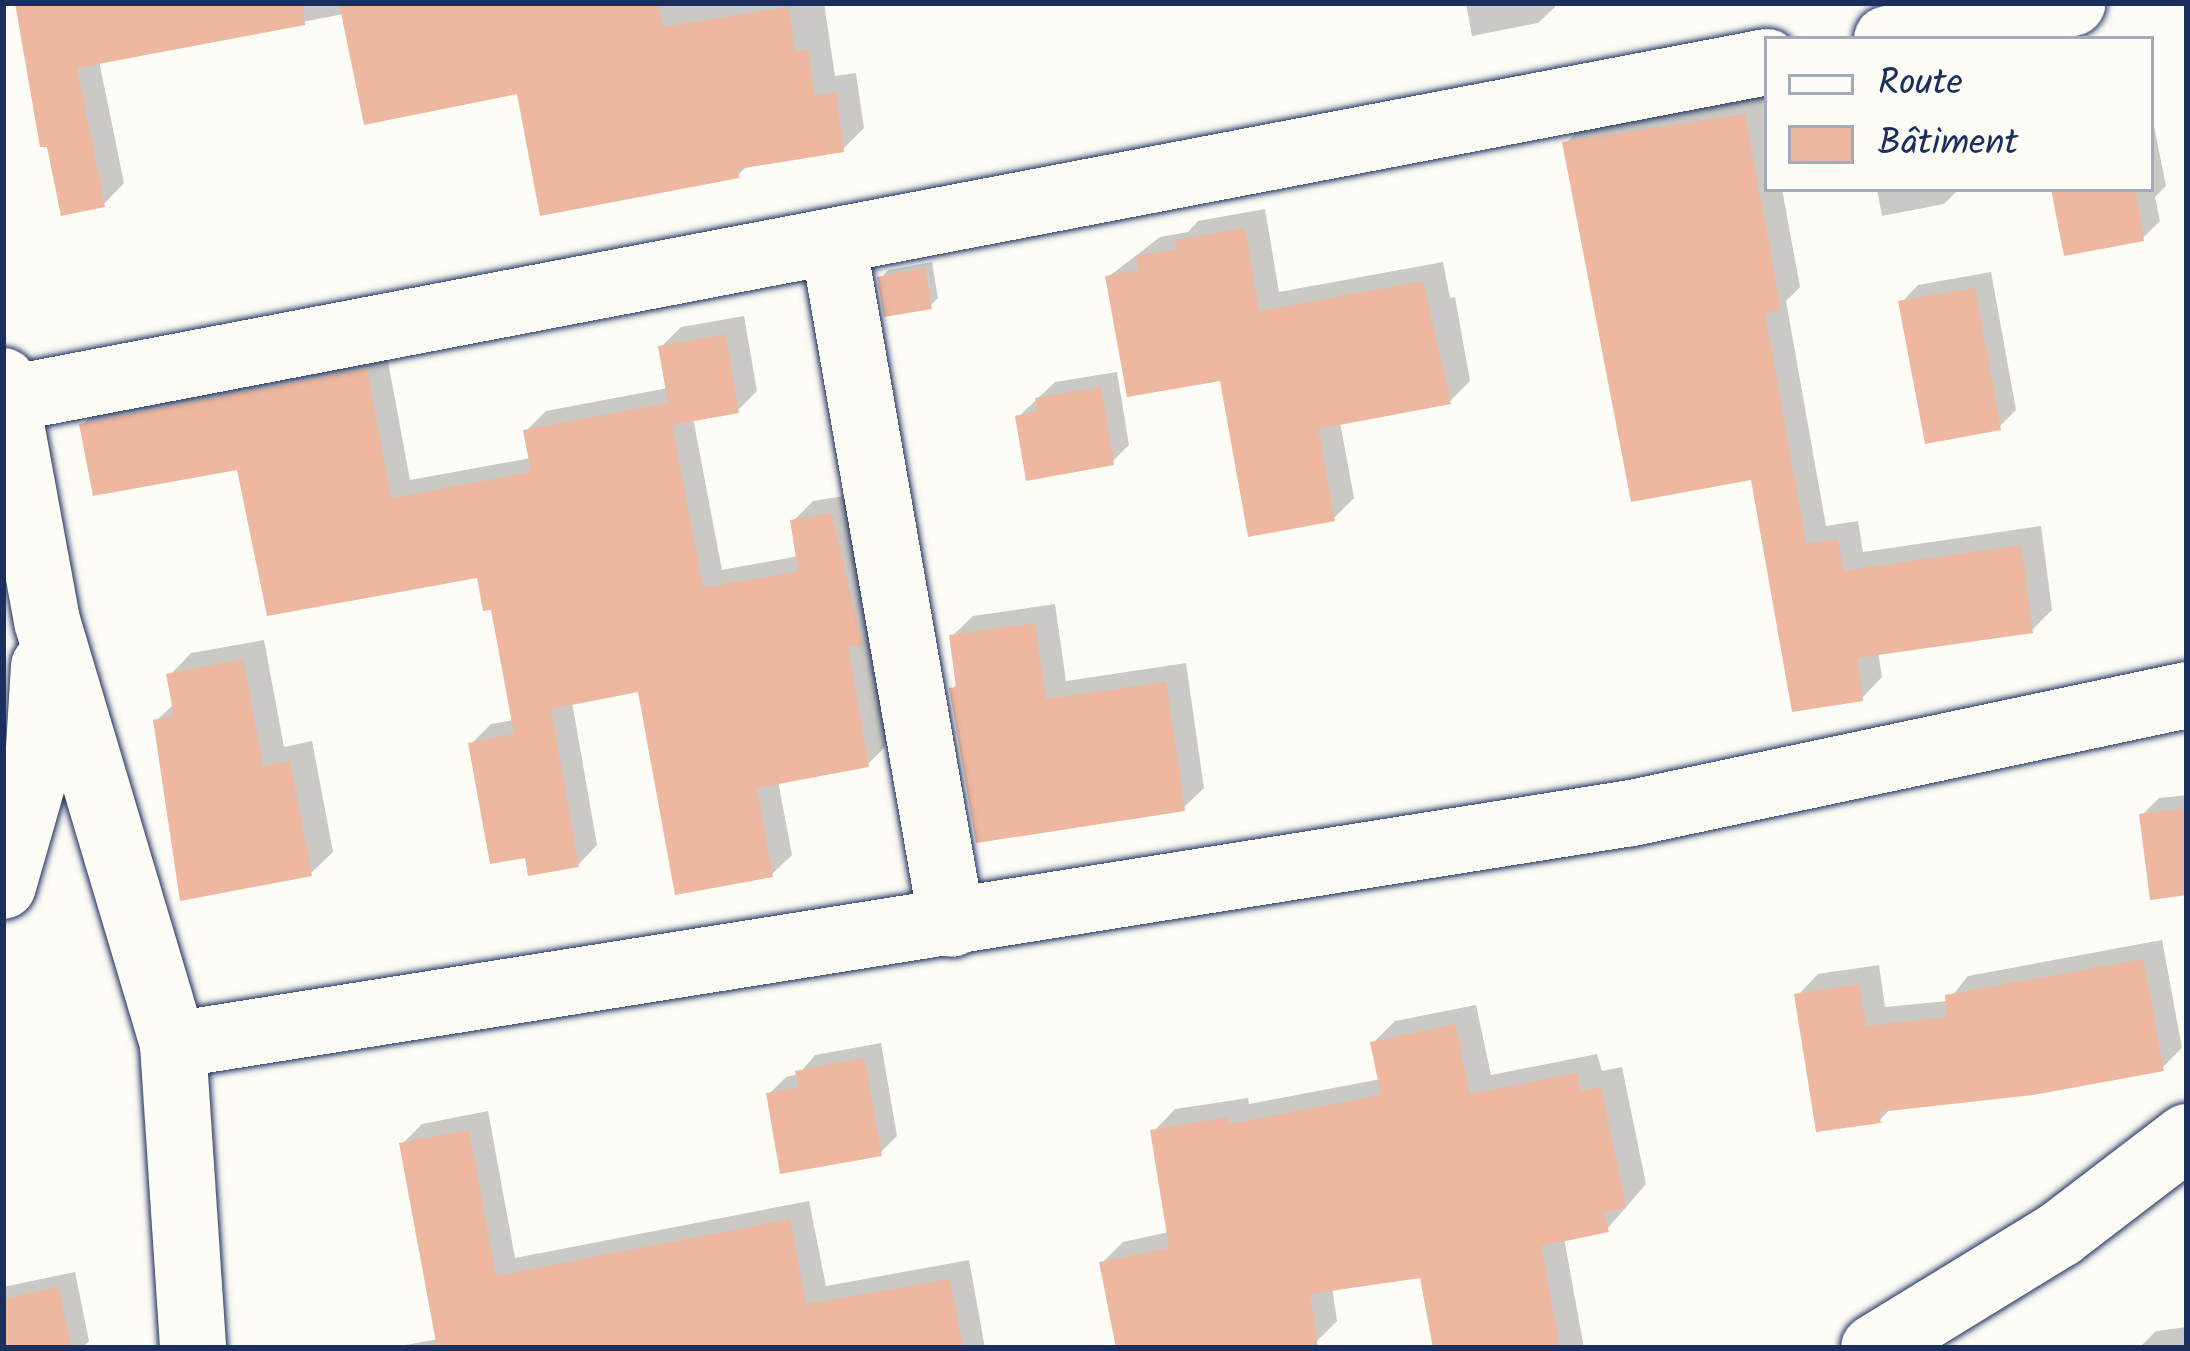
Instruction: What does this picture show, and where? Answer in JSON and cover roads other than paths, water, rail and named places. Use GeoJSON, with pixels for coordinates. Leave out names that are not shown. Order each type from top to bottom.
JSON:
{"type":"FeatureCollection","features":[{"type":"Feature","properties":{"kind":"street"},"geometry":{"type":"LineString","coordinates":[[1902,36],[2073,3]]}},
{"type":"Feature","properties":{"kind":"street"},"geometry":{"type":"LineString","coordinates":[[193,1348],[173,1046],[47,621],[4,393],[1764,63]]}},
{"type":"Feature","properties":{"kind":"street"},"geometry":{"type":"LineString","coordinates":[[833,241],[952,924]]}},
{"type":"Feature","properties":{"kind":"street"},"geometry":{"type":"LineString","coordinates":[[3,886],[38,764],[47,621]]}},
{"type":"Feature","properties":{"kind":"street"},"geometry":{"type":"LineString","coordinates":[[173,1046],[1633,813],[2187,695]]}},
{"type":"Feature","properties":{"kind":"street"},"geometry":{"type":"LineString","coordinates":[[1874,1348],[2060,1234],[2187,1137]]}}]}
